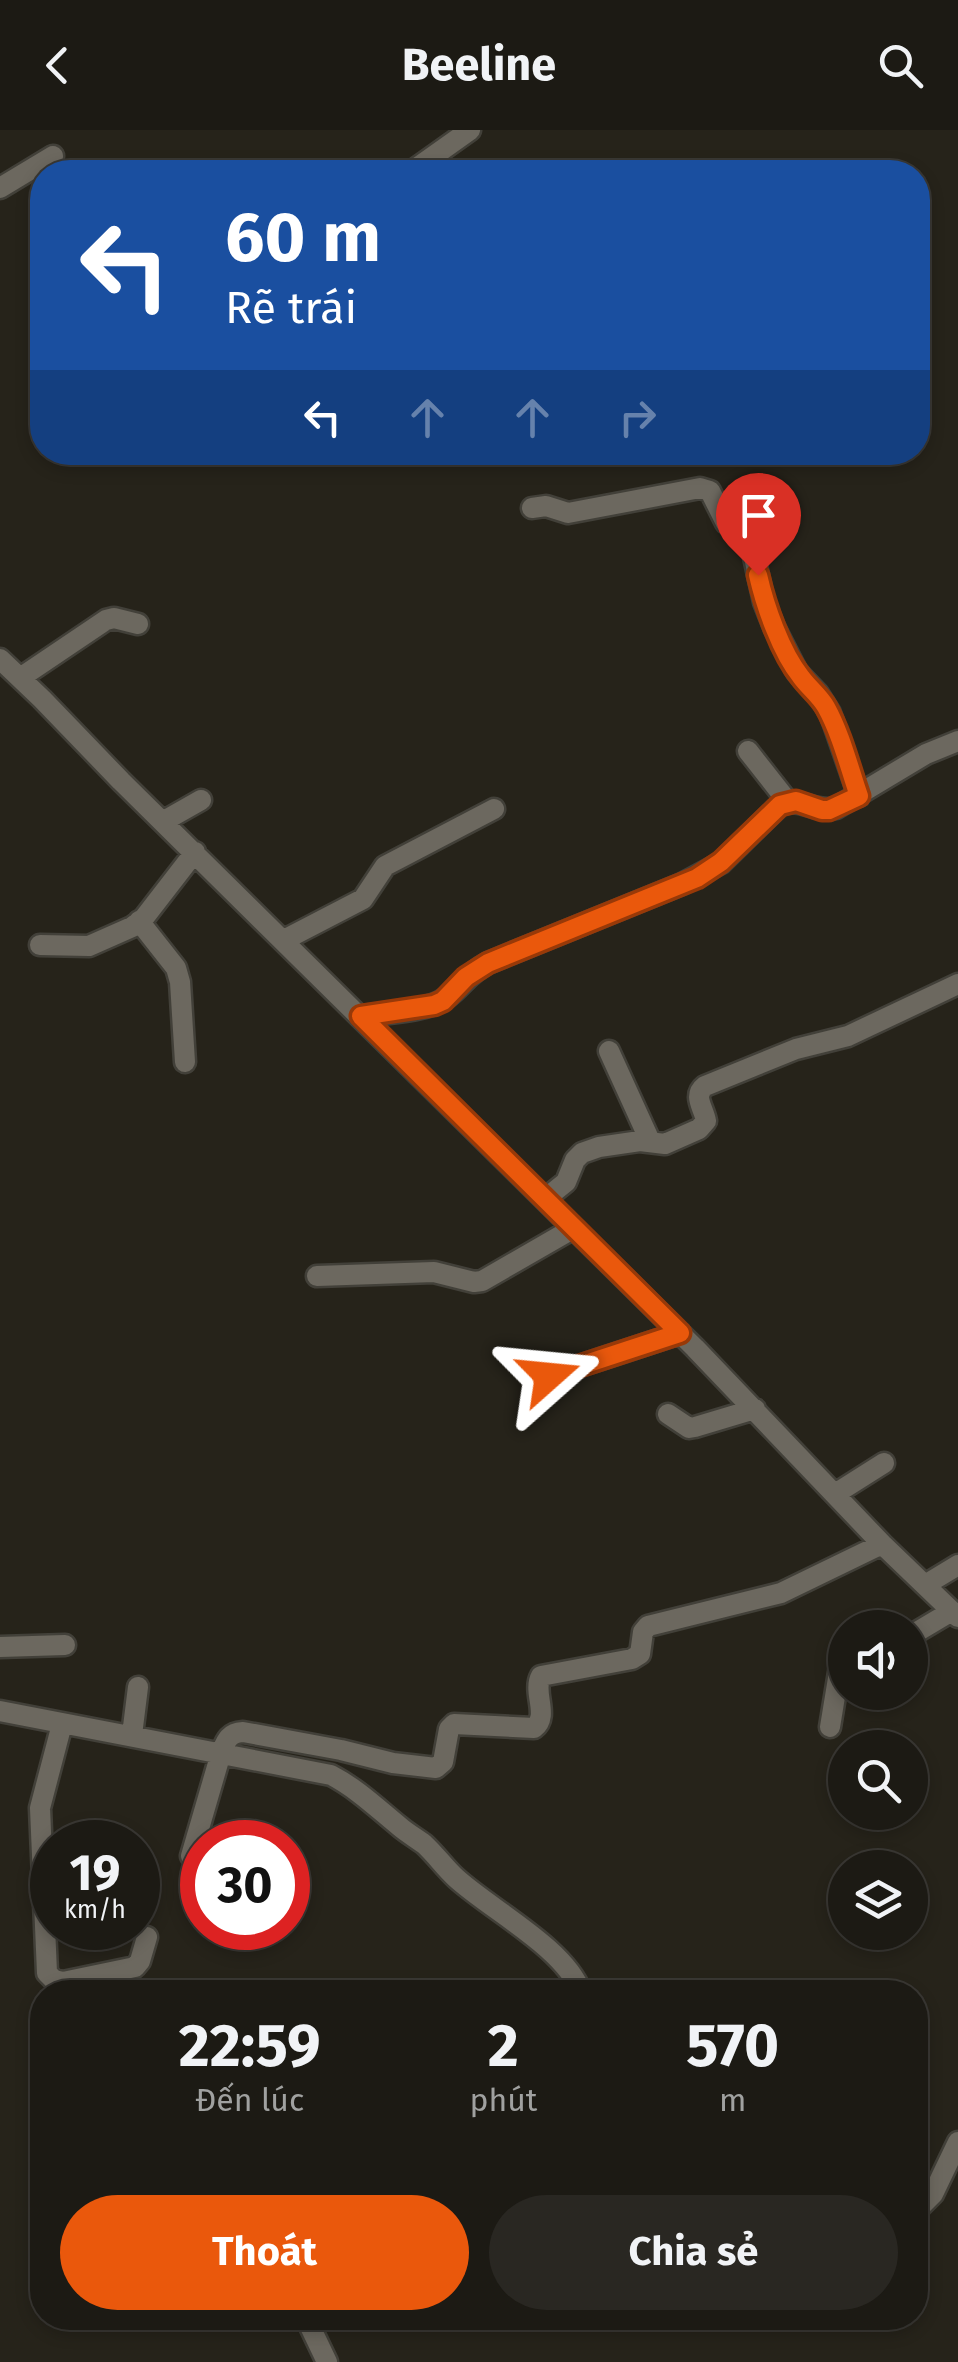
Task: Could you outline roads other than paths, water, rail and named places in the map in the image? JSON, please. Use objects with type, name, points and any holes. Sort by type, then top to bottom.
[{"type":"street","points":[[428,160],[470,130]]},
{"type":"street","points":[[46,160],[53,156]]},
{"type":"street","points":[[0,188],[30,170]]},
{"type":"street","points":[[532,508],[552,506],[568,513],[700,488],[710,491],[726,523],[744,532],[750,540],[774,627],[797,672],[830,714],[859,796]]},
{"type":"street","points":[[20,678],[106,620],[138,624]]},
{"type":"street","points":[[0,659],[680,1333],[882,1544],[955,1614],[928,1627]]},
{"type":"street","points":[[361,1016],[443,1001],[466,977],[488,963],[697,878],[721,862],[771,812],[788,802],[829,810],[926,754],[958,741]]},
{"type":"street","points":[[748,751],[788,802]]},
{"type":"street","points":[[164,821],[201,800]]},
{"type":"street","points":[[284,940],[363,899],[384,866],[494,809]]},
{"type":"street","points":[[40,945],[89,946],[140,922],[195,852]]},
{"type":"street","points":[[140,922],[176,968],[185,1062]]},
{"type":"street","points":[[545,1199],[566,1182],[582,1153],[650,1141],[665,1144],[703,1126],[706,1118],[698,1096],[704,1086],[796,1049],[848,1036],[958,984]]},
{"type":"street","points":[[609,1051],[650,1141]]},
{"type":"street","points":[[316,1276],[434,1272],[474,1282],[574,1228]]},
{"type":"street","points":[[549,1376],[680,1333]]},
{"type":"street","points":[[668,1414],[695,1428],[755,1410]]},
{"type":"street","points":[[835,1494],[884,1463]]},
{"type":"street","points":[[202,1820],[224,1746],[235,1733],[436,1768],[443,1762],[449,1729],[454,1724],[538,1726],[542,1719],[537,1683],[541,1676],[632,1659],[640,1654],[643,1632],[648,1626],[781,1593],[882,1544]]},
{"type":"street","points":[[925,1585],[958,1565]]},
{"type":"street","points":[[0,1646],[65,1646]]},
{"type":"street","points":[[133,1729],[138,1687]]},
{"type":"street","points":[[830,1727],[833,1710]]},
{"type":"street","points":[[0,1711],[62,1724],[133,1729],[224,1746],[346,1782],[423,1843],[455,1878],[513,1920],[575,1980]]},
{"type":"street","points":[[41,1820],[40,1808],[62,1724]]},
{"type":"street","points":[[46,1950],[47,1973],[54,1980]]},
{"type":"street","points":[[73,1980],[135,1967],[144,1950]]},
{"type":"street","points":[[928,2199],[958,2142]]},
{"type":"street","points":[[311,2330],[326,2362]]}]
